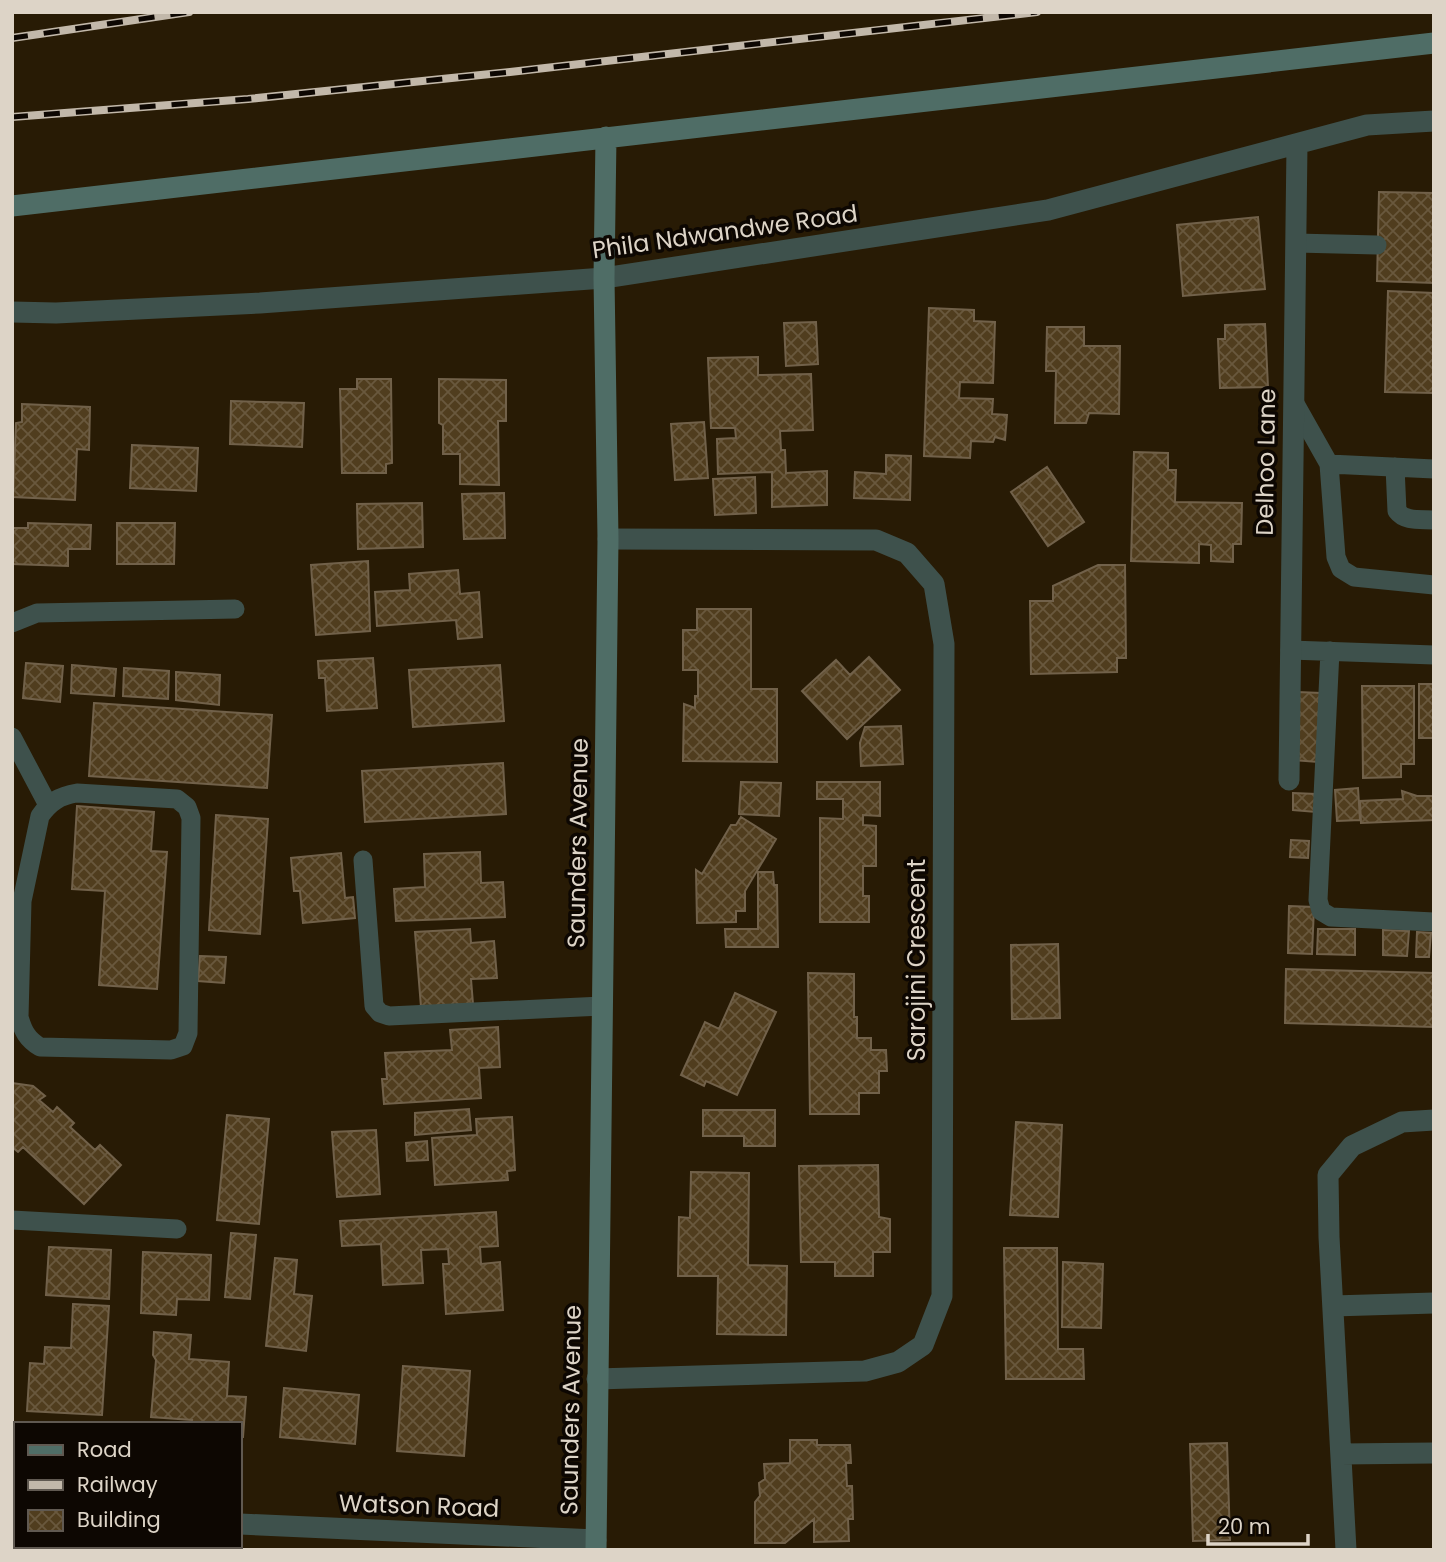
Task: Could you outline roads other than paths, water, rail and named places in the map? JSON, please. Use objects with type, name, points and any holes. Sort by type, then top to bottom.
[{"type":"street","points":[[12,206],[1434,43]]},
{"type":"street","name":"Phila Ndwandwe Road","points":[[12,312],[56,313],[260,303],[604,278],[1048,210],[1367,125],[1434,121]]},
{"type":"street","name":"Saunders Avenue","points":[[596,1545],[608,539],[604,278],[606,137]]},
{"type":"street","name":"Delhoo Lane","points":[[1289,780],[1297,145]]},
{"type":"street","name":"Sarojini Crescent","points":[[597,1379],[864,1371],[898,1362],[923,1345],[942,1296],[944,644],[934,584],[907,553],[876,540],[608,539]]},
{"type":"street","points":[[1346,1550],[1328,1175],[1352,1146],[1402,1122],[1434,1120]]},
{"type":"street","points":[[1333,1306],[1434,1303]]},
{"type":"street","points":[[1341,1454],[1434,1453]]},
{"type":"street","name":"Watson Road","points":[[242,1524],[596,1545]]},
{"type":"lane","points":[[1296,243],[1377,244]]},
{"type":"lane","points":[[1294,402],[1329,464],[1336,557],[1342,569],[1354,577],[1434,585]]},
{"type":"lane","points":[[1329,464],[1434,469]]},
{"type":"lane","points":[[1395,467],[1397,511],[1400,516],[1405,519],[1434,520]]},
{"type":"lane","points":[[12,623],[37,613],[235,609]]},
{"type":"lane","points":[[1290,650],[1434,655]]},
{"type":"lane","points":[[1330,651],[1318,901],[1321,911],[1331,917],[1434,922]]},
{"type":"lane","points":[[12,737],[48,805]]},
{"type":"lane","points":[[77,793],[177,799],[187,807],[191,818],[188,1033],[183,1046],[171,1050],[40,1046],[30,1041],[19,1017],[17,901],[40,816],[48,805],[61,795],[77,793]]},
{"type":"lane","points":[[363,860],[374,1006],[380,1013],[389,1016],[602,1006]]},
{"type":"lane","points":[[12,1220],[177,1229]]},
{"type":"railway","points":[[12,38],[189,12]]},
{"type":"railway","points":[[12,117],[248,99],[1037,12]]}]
